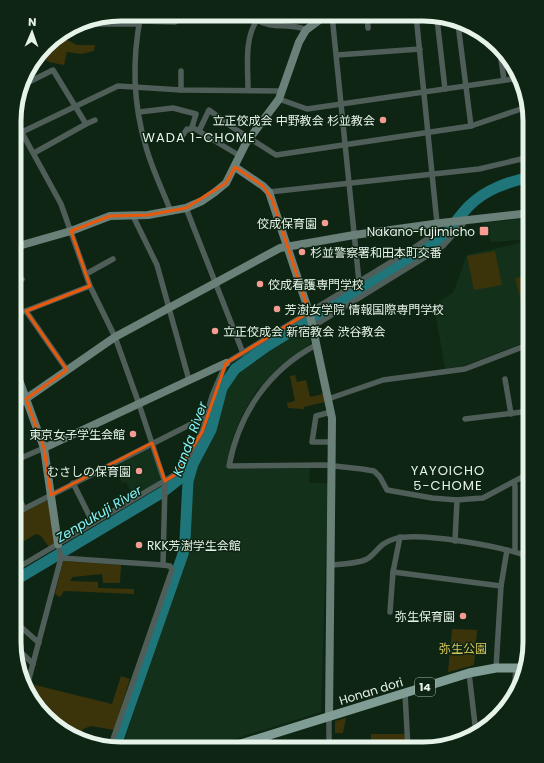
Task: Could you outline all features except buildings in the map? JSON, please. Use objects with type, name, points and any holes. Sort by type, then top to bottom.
[{"type":"main road","name":"Honan dori","points":[[248,742],[469,673],[496,668],[519,668]]},
{"type":"street","points":[[108,22],[176,21]]},
{"type":"street","points":[[248,89],[247,54],[254,21]]},
{"type":"street","points":[[263,21],[270,25],[300,27],[306,30]]},
{"type":"street","points":[[21,245],[71,231],[100,218],[171,212],[186,208],[202,201],[226,183],[250,138],[279,99],[299,42],[306,30],[318,21]]},
{"type":"street","points":[[333,21],[359,282]]},
{"type":"street","points":[[367,21],[368,28]]},
{"type":"street","points":[[21,458],[92,430],[139,404],[226,363],[436,233],[437,223],[417,21]]},
{"type":"street","points":[[139,22],[136,43],[135,86],[139,112],[146,147],[171,212]]},
{"type":"street","points":[[437,22],[445,89]]},
{"type":"street","points":[[458,27],[471,126]]},
{"type":"street","points":[[337,56],[420,49]]},
{"type":"street","points":[[501,59],[504,80]]},
{"type":"street","points":[[30,81],[53,70],[86,124]]},
{"type":"street","points":[[181,71],[181,90]]},
{"type":"street","points":[[279,99],[306,109],[342,105],[514,79]]},
{"type":"street","points":[[163,564],[166,493],[165,482],[115,337],[90,286],[71,231],[54,190],[22,132],[118,86],[181,90],[248,89],[281,91]]},
{"type":"street","points":[[139,112],[172,108],[196,114],[192,127],[183,135]]},
{"type":"street","points":[[199,131],[209,110],[276,155],[346,143],[471,126],[522,109]]},
{"type":"street","points":[[34,153],[95,120]]},
{"type":"street","points":[[192,127],[240,156]]},
{"type":"street","points":[[269,192],[349,182],[479,169],[523,159]]},
{"type":"street","points":[[235,167],[263,186],[269,192],[309,313],[331,412],[332,466],[329,742]]},
{"type":"street","points":[[186,208],[243,353]]},
{"type":"street","points":[[21,402],[115,337],[287,245],[437,223],[523,214]]},
{"type":"street","points":[[133,216],[156,265],[189,380]]},
{"type":"street","points":[[312,326],[443,246],[463,224],[464,220]]},
{"type":"street","points":[[86,274],[113,259]]},
{"type":"street","points":[[21,313],[90,286]]},
{"type":"street","points":[[26,311],[67,370]]},
{"type":"street","points":[[316,345],[293,358],[258,394],[243,419],[229,466],[332,466],[374,471],[380,477],[387,490],[432,498],[458,500],[483,498],[523,477]]},
{"type":"street","points":[[328,399],[383,380],[465,368],[523,347]]},
{"type":"street","points":[[21,566],[59,545],[176,474],[183,466],[202,432],[212,396],[226,363]]},
{"type":"street","points":[[505,379],[511,414]]},
{"type":"street","points":[[21,386],[44,448],[61,557],[29,680]]},
{"type":"street","points":[[331,412],[316,416],[312,442],[332,442]]},
{"type":"street","points":[[465,419],[523,412]]},
{"type":"street","points":[[21,510],[207,416]]},
{"type":"street","points":[[514,482],[516,526],[514,551]]},
{"type":"street","points":[[73,483],[93,523]]},
{"type":"street","points":[[455,540],[458,500]]},
{"type":"street","points":[[21,502],[24,509]]},
{"type":"street","points":[[331,565],[367,559],[379,546],[400,537],[455,540],[514,551],[523,554]]},
{"type":"street","points":[[390,612],[393,572],[400,537]]},
{"type":"street","points":[[496,668],[501,586],[507,550]]},
{"type":"street","points":[[61,557],[163,564],[170,566],[172,570],[112,741]]},
{"type":"street","points":[[393,572],[501,586]]},
{"type":"street","points":[[21,627],[39,643]]},
{"type":"street","points":[[22,653],[33,664]]},
{"type":"street","points":[[469,673],[475,727]]},
{"type":"street","points":[[404,693],[408,742]]},
{"type":"street","points":[[268,736],[269,742]]},
{"type":"highlighted area","points":[[235,167],[263,186],[272,199],[309,312],[226,363],[202,432],[176,474],[165,481],[152,443],[51,495],[44,448],[26,399],[67,370],[26,311],[90,286],[71,231],[110,216],[148,215],[186,208],[226,183]]},
{"type":"shaded area","points":[[523,219],[523,242],[520,240],[491,242],[483,223]]},
{"type":"shaded area","points":[[520,243],[523,245],[523,343],[465,365],[445,369],[434,305],[453,293],[467,255]]},
{"type":"shaded area","points":[[306,326],[311,343],[280,366],[256,391],[241,417],[232,440],[227,469],[310,468],[309,483],[328,483],[321,712],[225,742],[124,742],[187,550],[192,483],[199,461],[210,440],[229,383],[238,370],[252,359]]},
{"type":"shaded area","name":"むさしの保育園","points":[[148,448],[151,449],[160,477],[159,482],[133,496],[126,482],[122,483],[120,479],[124,476],[117,465]]},
{"type":"green space","points":[[65,39],[77,45],[95,45],[94,51],[81,54],[67,52],[64,65],[49,62],[44,58],[49,52],[52,52],[52,49],[55,46]]},
{"type":"green space","points":[[495,251],[502,285],[474,290],[467,256]]},
{"type":"green space","points":[[523,276],[523,309],[515,278]]},
{"type":"green space","points":[[295,375],[297,382],[306,380],[310,397],[323,394],[325,402],[304,407],[304,409],[288,408],[287,403],[295,401],[290,376]]},
{"type":"green space","points":[[48,500],[55,542],[49,547],[41,536],[36,534],[21,543],[21,514]]},
{"type":"green space","points":[[63,561],[121,565],[120,583],[103,583],[102,574],[73,577],[70,581],[98,582],[98,588],[134,589],[134,594],[64,591],[60,597],[55,594]]},
{"type":"green space","name":"弥生公園","points":[[452,629],[477,630],[474,665],[448,672]]},
{"type":"green space","points":[[121,676],[130,679],[114,730],[91,726],[83,729],[81,733],[71,729],[50,713],[31,685],[31,684],[112,704]]},
{"type":"green space","points":[[346,718],[343,733],[335,733],[335,721]]},
{"type":"green space","points":[[371,734],[406,734],[406,742],[371,742]]},
{"type":"waterway","name":"Kanda River","points":[[117,742],[183,554],[188,481],[193,464],[211,430],[222,388],[235,369],[267,346],[442,239],[465,210],[483,195],[498,187],[523,179]]},
{"type":"waterway","name":"Zenpukuji River","points":[[21,577],[163,492],[182,477],[190,468]]},
{"type":"place","name":"立正佼成会 中野教会 杉並教会","points":[[383,120]]},
{"type":"place","name":"佼成保育園","points":[[325,223]]},
{"type":"place","name":"Nakano-fujimicho","points":[[484,231]]},
{"type":"place","name":"杉並警察署和田本町交番","points":[[302,252]]},
{"type":"place","name":"佼成看護専門学校","points":[[260,284]]},
{"type":"place","name":"芳澍女学院 情報国際専門学校","points":[[277,309]]},
{"type":"place","name":"立正佼成会 新宿教会 渋谷教会","points":[[215,331]]},
{"type":"place","name":"東京女子学生会館","points":[[133,434]]},
{"type":"place","name":"むさしの保育園","points":[[139,471]]},
{"type":"place","name":"RKK芳澍学生会館","points":[[139,545]]},
{"type":"place","name":"弥生保育園","points":[[463,616]]},
{"type":"district","name":"WADA 1-CHOME","points":[[199,137]]},
{"type":"district","name":"YAYOICHO 5-CHOME","points":[[448,478]]}]
